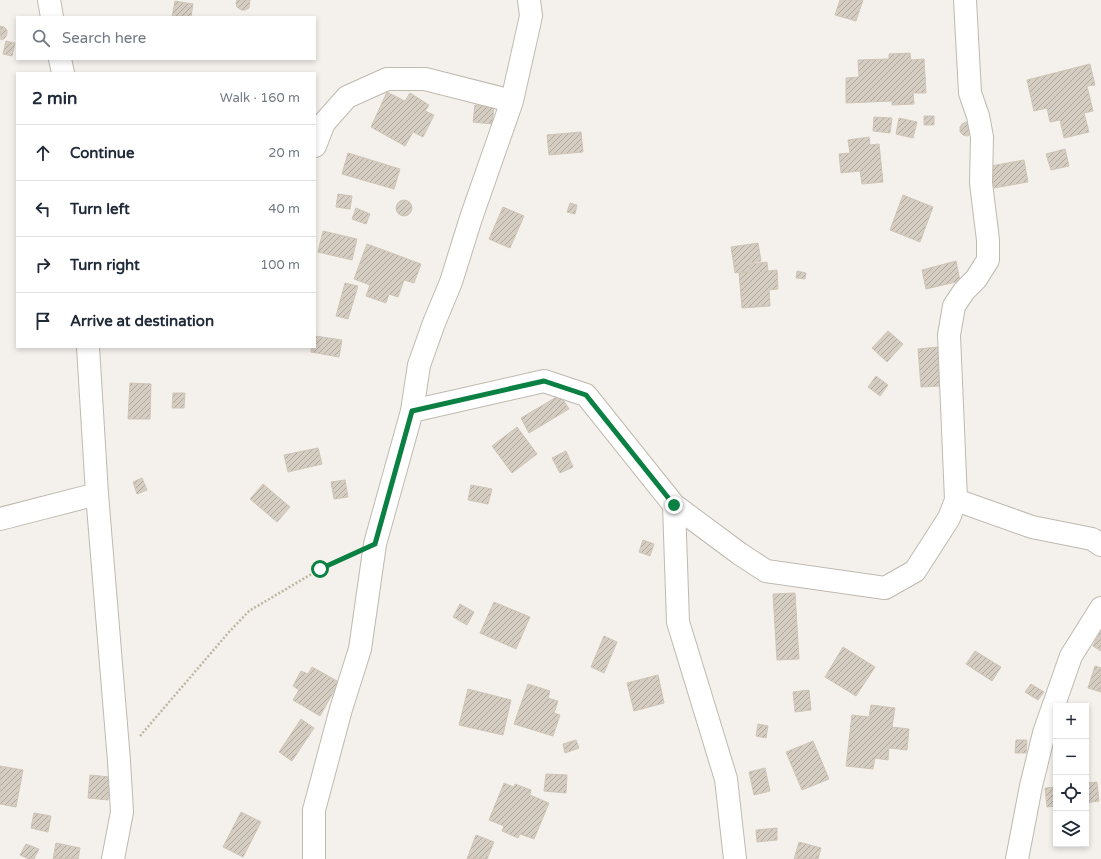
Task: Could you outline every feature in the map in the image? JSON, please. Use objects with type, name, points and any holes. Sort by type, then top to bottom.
[{"type":"street","points":[[49,0],[52,16]]},
{"type":"street","points":[[314,859],[314,810],[341,709],[360,648],[375,544],[412,411],[419,365],[451,282],[471,218],[512,101],[531,16],[529,0]]},
{"type":"street","points":[[412,411],[544,381],[586,395],[674,505],[740,554],[766,571],[885,588],[915,571],[949,518],[956,500],[949,335],[954,306],[964,291],[976,279],[988,260],[981,183],[982,137],[978,116],[970,93],[965,0]]},
{"type":"street","points":[[60,60],[63,72]]},
{"type":"street","points":[[316,143],[324,123],[347,97],[387,79],[425,79],[512,101]]},
{"type":"street","points":[[88,348],[97,494],[122,812],[113,859]]},
{"type":"street","points":[[0,519],[97,494]]},
{"type":"street","points":[[956,500],[1032,527],[1092,539],[1101,545]]},
{"type":"street","points":[[674,505],[678,622],[726,779],[735,859]]},
{"type":"street","points":[[1017,859],[1030,786],[1044,733],[1071,656],[1101,608]]},
{"type":"path","points":[[119,761],[224,637],[249,611],[320,569],[375,544]]},
{"type":"building","points":[[237,0],[250,0],[249,8],[241,10],[237,7]]},
{"type":"building","points":[[840,0],[863,0],[856,21],[835,15]]},
{"type":"building","points":[[175,1],[193,4],[191,16],[172,16]]},
{"type":"building","points":[[0,26],[7,30],[5,38],[1,40]]},
{"type":"building","points":[[6,41],[15,43],[12,56],[3,54]]},
{"type":"building","points":[[910,53],[911,60],[924,59],[926,93],[913,93],[914,104],[892,105],[892,101],[846,103],[846,78],[859,77],[858,60],[889,59],[889,54]]},
{"type":"building","points":[[1090,64],[1095,85],[1087,86],[1093,111],[1084,113],[1089,132],[1064,138],[1060,120],[1050,122],[1047,108],[1034,111],[1027,80]]},
{"type":"building","points":[[387,92],[405,101],[410,93],[429,105],[425,111],[434,115],[423,137],[413,132],[405,146],[371,127]]},
{"type":"building","points":[[475,105],[494,108],[492,124],[473,122]]},
{"type":"building","points":[[924,116],[934,116],[934,125],[924,125]]},
{"type":"building","points":[[874,117],[892,118],[890,133],[873,131]]},
{"type":"building","points":[[899,118],[917,122],[913,138],[896,134]]},
{"type":"building","points":[[966,122],[970,123],[971,134],[967,136],[960,132],[960,127]]},
{"type":"building","points":[[581,132],[583,152],[549,155],[547,135]]},
{"type":"building","points":[[869,137],[870,145],[879,144],[883,182],[862,184],[860,171],[841,173],[839,154],[850,153],[848,140]]},
{"type":"building","points":[[1065,149],[1069,166],[1051,170],[1046,154]]},
{"type":"building","points":[[348,153],[400,169],[394,189],[342,174]]},
{"type":"building","points":[[1024,160],[1028,182],[994,188],[991,166]]},
{"type":"building","points":[[338,194],[352,196],[350,209],[336,207]]},
{"type":"building","points":[[903,195],[933,207],[920,242],[890,230]]},
{"type":"building","points":[[404,200],[410,202],[412,208],[410,214],[404,216],[398,214],[396,208],[398,202]]},
{"type":"building","points":[[570,203],[577,205],[575,214],[567,212]]},
{"type":"building","points":[[503,207],[524,216],[510,248],[489,239]]},
{"type":"building","points":[[356,208],[370,214],[366,224],[352,219]]},
{"type":"building","points":[[323,231],[357,239],[352,260],[318,252]]},
{"type":"building","points":[[758,243],[761,261],[749,263],[750,271],[735,273],[731,247]]},
{"type":"building","points":[[367,244],[421,264],[414,283],[404,280],[398,297],[389,294],[386,303],[366,296],[370,285],[354,279]]},
{"type":"building","points":[[956,261],[960,281],[926,289],[922,270]]},
{"type":"building","points":[[767,262],[768,271],[777,270],[778,289],[769,290],[770,306],[742,308],[739,273],[751,272],[750,264]]},
{"type":"building","points":[[797,271],[806,273],[805,279],[796,278]]},
{"type":"building","points":[[345,283],[358,286],[348,319],[336,316]]},
{"type":"building","points":[[888,331],[903,344],[887,362],[872,348]]},
{"type":"building","points":[[316,336],[342,340],[339,357],[311,352],[312,348],[316,348]]},
{"type":"building","points":[[938,347],[941,386],[921,387],[918,349]]},
{"type":"building","points":[[876,376],[888,385],[880,396],[868,387]]},
{"type":"building","points":[[130,383],[151,384],[150,419],[128,419]]},
{"type":"building","points":[[173,393],[185,393],[184,408],[172,408]]},
{"type":"building","points":[[560,395],[569,409],[529,433],[521,418]]},
{"type":"building","points":[[517,427],[537,454],[512,473],[492,446]]},
{"type":"building","points":[[318,448],[322,464],[288,472],[284,455]]},
{"type":"building","points":[[566,451],[573,467],[560,473],[552,458]]},
{"type":"building","points":[[142,478],[147,490],[137,494],[133,482]]},
{"type":"building","points":[[345,480],[348,497],[334,499],[331,482]]},
{"type":"building","points":[[263,484],[290,507],[277,522],[250,499]]},
{"type":"building","points":[[471,485],[492,489],[488,504],[468,500]]},
{"type":"building","points":[[643,540],[654,544],[650,556],[639,552]]},
{"type":"building","points":[[795,593],[799,659],[777,660],[773,594]]},
{"type":"building","points":[[494,602],[530,617],[516,649],[480,633]]},
{"type":"building","points":[[460,604],[474,612],[467,625],[453,617]]},
{"type":"building","points":[[1101,630],[1101,651],[1093,646]]},
{"type":"building","points":[[604,636],[617,642],[604,673],[591,667]]},
{"type":"building","points":[[843,647],[875,667],[856,696],[825,677]]},
{"type":"building","points":[[975,651],[1001,667],[992,681],[966,664]]},
{"type":"building","points":[[1095,666],[1101,668],[1101,692],[1088,688]]},
{"type":"building","points":[[312,667],[339,682],[320,716],[293,700],[299,690],[293,686],[301,671],[308,674]]},
{"type":"building","points":[[658,675],[664,703],[634,711],[627,683]]},
{"type":"building","points":[[528,684],[550,691],[548,698],[558,701],[554,713],[560,715],[553,736],[514,724]]},
{"type":"building","points":[[1031,684],[1044,692],[1038,700],[1025,692]]},
{"type":"building","points":[[468,689],[511,700],[503,735],[459,725]]},
{"type":"building","points":[[809,690],[811,710],[795,712],[793,692]]},
{"type":"building","points":[[871,705],[895,708],[892,727],[909,729],[907,750],[889,748],[888,760],[875,758],[873,769],[846,766],[852,715],[869,717]]},
{"type":"building","points":[[301,719],[314,728],[292,761],[279,752]]},
{"type":"building","points":[[758,724],[768,726],[766,738],[756,736]]},
{"type":"building","points":[[576,740],[579,748],[565,753],[563,744]]},
{"type":"building","points":[[1016,740],[1027,740],[1026,753],[1015,753]]},
{"type":"building","points":[[813,741],[829,779],[802,790],[786,752]]},
{"type":"building","points":[[0,766],[23,770],[16,807],[0,804]]},
{"type":"building","points":[[765,768],[770,791],[754,795],[749,772]]},
{"type":"building","points":[[546,774],[567,775],[566,793],[544,791]]},
{"type":"building","points":[[90,775],[110,777],[108,800],[88,798]]},
{"type":"building","points":[[1097,782],[1099,801],[1089,803],[1089,783]]},
{"type":"building","points":[[504,783],[514,787],[515,784],[531,790],[530,795],[549,803],[534,839],[520,834],[518,838],[502,831],[504,826],[489,820]]},
{"type":"building","points":[[1053,787],[1053,806],[1047,807],[1045,788]]},
{"type":"building","points":[[241,812],[261,822],[243,857],[223,847]]},
{"type":"building","points":[[34,813],[51,816],[48,832],[31,828]]},
{"type":"building","points":[[777,828],[777,840],[757,842],[756,830]]},
{"type":"building","points":[[476,835],[494,842],[487,859],[467,859]]},
{"type":"building","points":[[799,842],[821,848],[818,859],[794,859]]},
{"type":"building","points":[[56,843],[80,848],[78,859],[53,859]]},
{"type":"building","points":[[26,844],[39,849],[34,859],[29,859],[20,855]]},
{"type":"route","points":[[320,569],[375,544],[412,411],[544,381],[586,395],[674,505]]}]
